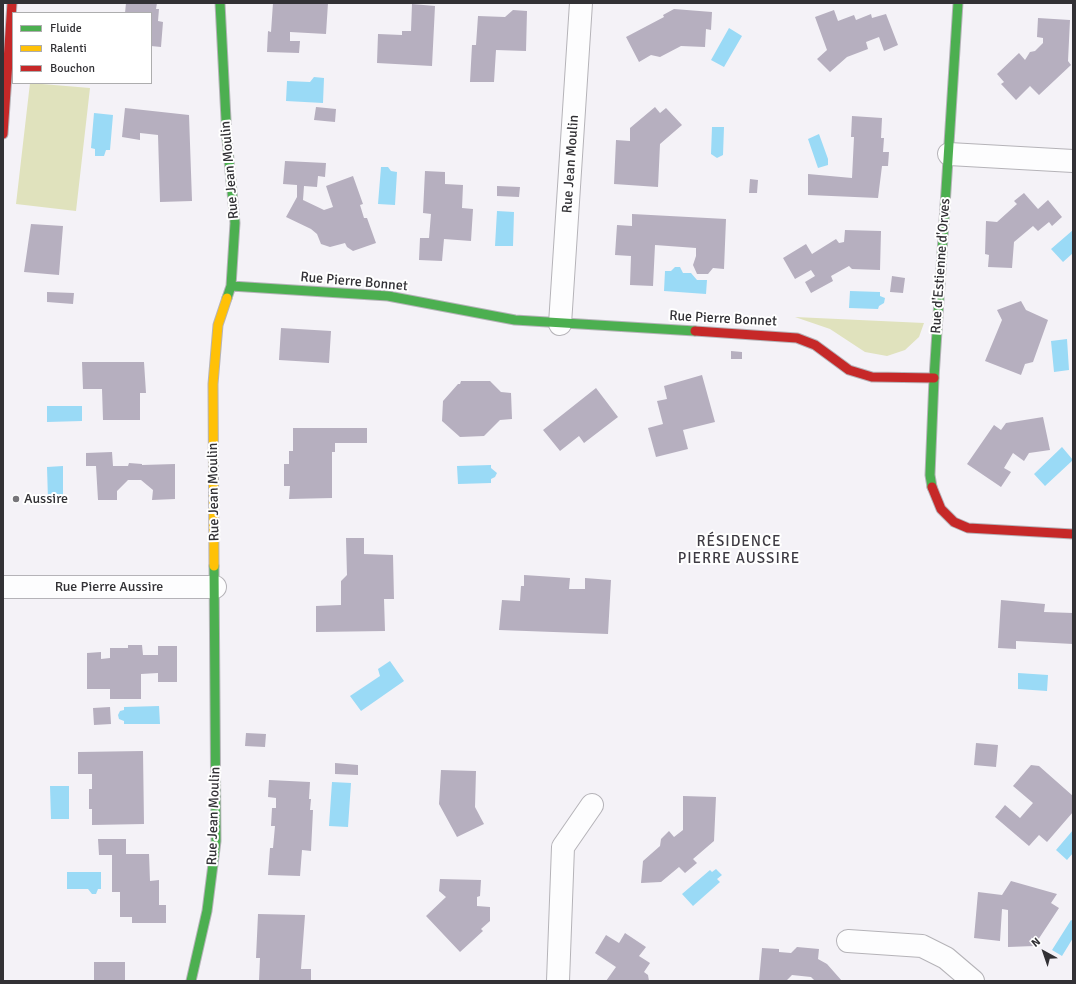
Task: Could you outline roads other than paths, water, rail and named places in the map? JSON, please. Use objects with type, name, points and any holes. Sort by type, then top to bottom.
[{"type":"street","points":[[3,134],[12,3]]},
{"type":"street","name":"Rue Jean Moulin","points":[[191,981],[207,911],[216,841],[213,384],[218,325],[231,286],[235,223],[227,139],[220,3]]},
{"type":"street","name":"Rue Jean Moulin","points":[[560,324],[580,3]]},
{"type":"street","name":"Rue d'Estienne d'Orves","points":[[934,378],[958,3]]},
{"type":"street","points":[[949,154],[1073,161]]},
{"type":"street","name":"Rue Pierre Bonnet","points":[[231,286],[388,296],[515,320],[796,338],[815,345],[850,370],[872,377],[934,378]]},
{"type":"street","points":[[934,378],[930,475],[934,494],[941,509],[954,522],[968,528],[1073,534]]},
{"type":"street","name":"Rue Pierre Aussire","points":[[3,587],[215,587]]},
{"type":"street","points":[[558,981],[562,847],[592,805]]},
{"type":"street","points":[[848,941],[922,946],[946,958],[973,981]]},
{"type":"water","points":[[729,28],[742,36],[724,67],[711,60]]},
{"type":"water","points":[[314,77],[324,78],[323,103],[286,101],[287,81],[310,82]]},
{"type":"water","points":[[94,113],[113,115],[110,150],[106,150],[104,156],[95,156],[95,149],[91,148]]},
{"type":"water","points":[[712,127],[724,127],[723,155],[717,158],[711,154]]},
{"type":"water","points":[[819,134],[828,159],[828,165],[818,168],[808,139]]},
{"type":"water","points":[[381,167],[388,167],[391,171],[397,172],[395,205],[378,204]]},
{"type":"water","points":[[497,211],[514,212],[513,246],[495,246]]},
{"type":"water","points":[[1073,230],[1073,253],[1063,262],[1051,249]]},
{"type":"water","points":[[675,267],[680,267],[683,273],[691,273],[697,280],[707,280],[706,294],[664,291],[665,271],[671,271]]},
{"type":"water","points":[[850,291],[880,292],[880,296],[885,298],[884,303],[879,306],[878,309],[849,308]]},
{"type":"water","points":[[1067,339],[1069,370],[1054,372],[1051,341]]},
{"type":"water","points":[[47,406],[82,406],[82,421],[47,422]]},
{"type":"water","points":[[1062,447],[1073,460],[1045,486],[1034,474]]},
{"type":"water","points":[[491,465],[491,468],[497,473],[495,477],[491,479],[491,483],[458,484],[457,466]]},
{"type":"water","points":[[63,466],[63,499],[48,500],[47,467]]},
{"type":"water","points":[[390,661],[404,681],[361,711],[350,696],[380,676],[378,669]]},
{"type":"water","points":[[1018,673],[1048,675],[1047,691],[1018,689]]},
{"type":"water","points":[[159,706],[160,724],[124,724],[124,721],[119,719],[118,715],[120,711],[124,710],[124,707]]},
{"type":"water","points":[[332,782],[351,783],[348,827],[329,826]]},
{"type":"water","points":[[50,786],[69,786],[69,819],[51,819]]},
{"type":"water","points":[[1073,830],[1073,853],[1067,860],[1056,850]]},
{"type":"water","points":[[716,869],[722,875],[717,879],[720,882],[693,906],[682,894],[710,870],[712,872]]},
{"type":"water","points":[[67,872],[101,872],[101,889],[98,889],[96,894],[92,894],[88,889],[67,889]]},
{"type":"water","points":[[1071,920],[1073,921],[1073,938],[1062,956],[1052,950]]},
{"type":"place","name":"Aussire","points":[[16,499]]},
{"type":"district","name":"RÉSIDENCE PIERRE AUSSIRE","points":[[739,550]]}]
